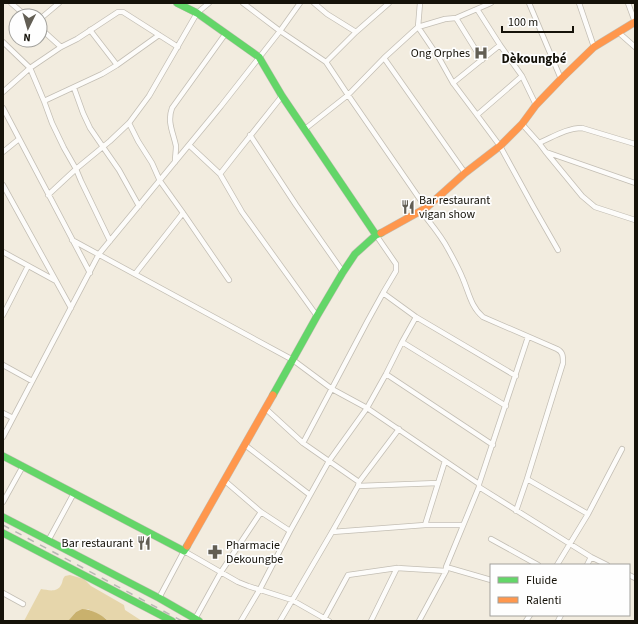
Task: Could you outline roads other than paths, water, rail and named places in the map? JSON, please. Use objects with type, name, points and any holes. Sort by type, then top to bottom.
[{"type":"street","points":[[48,12],[59,3]]},
{"type":"street","points":[[178,3],[197,13],[259,57],[282,96],[396,264],[396,271],[303,443]]},
{"type":"street","points":[[48,194],[129,123],[149,96],[197,13],[208,3]]},
{"type":"street","points":[[243,3],[280,31],[326,62],[408,181],[423,209],[448,248],[463,278],[472,304],[477,312],[483,317],[560,351],[563,354],[563,363],[516,510]]},
{"type":"street","points":[[3,437],[99,254],[189,145],[280,31],[300,3]]},
{"type":"street","points":[[314,3],[327,14],[356,32]]},
{"type":"street","points":[[326,62],[356,32],[389,3]]},
{"type":"street","points":[[420,3],[418,27],[439,58],[453,83],[500,146],[558,250]]},
{"type":"street","points":[[305,129],[348,95],[384,58],[418,27],[445,19],[456,18],[491,3]]},
{"type":"street","points":[[529,3],[561,80]]},
{"type":"street","points":[[579,3],[594,47]]},
{"type":"street","points":[[159,598],[317,316],[355,254],[376,235],[423,209],[465,173],[500,146],[522,124],[536,105],[594,47],[635,22],[628,3]]},
{"type":"street","points":[[477,8],[500,45],[522,76],[536,105]]},
{"type":"street","points":[[3,92],[30,68],[118,12],[123,12],[178,47]]},
{"type":"street","points":[[456,18],[482,60]]},
{"type":"street","points":[[90,30],[117,65]]},
{"type":"street","points":[[618,32],[635,47]]},
{"type":"street","points":[[175,162],[176,148],[170,122],[172,108],[226,33]]},
{"type":"street","points":[[48,35],[61,47]]},
{"type":"street","points":[[44,101],[102,74],[159,35]]},
{"type":"street","points":[[3,42],[30,68],[52,123],[76,169],[110,241]]},
{"type":"street","points":[[453,83],[500,45]]},
{"type":"street","points":[[384,58],[465,173]]},
{"type":"street","points":[[477,115],[522,76]]},
{"type":"street","points":[[74,88],[90,128],[119,170],[139,206]]},
{"type":"street","points":[[220,174],[282,96]]},
{"type":"street","points":[[3,108],[90,273]]},
{"type":"street","points":[[129,123],[152,163],[160,181],[229,280]]},
{"type":"street","points":[[522,124],[589,203],[595,208],[635,220]]},
{"type":"street","points":[[539,143],[575,128],[582,128],[635,144]]},
{"type":"street","points":[[250,135],[296,205],[343,272]]},
{"type":"street","points":[[3,152],[19,139]]},
{"type":"street","points":[[189,145],[220,174],[242,212],[317,316]]},
{"type":"street","points":[[545,151],[635,183]]},
{"type":"street","points":[[3,185],[71,308]]},
{"type":"street","points":[[135,274],[183,213]]},
{"type":"street","points":[[72,240],[293,360],[332,389],[399,429],[479,486],[570,544],[605,564]]},
{"type":"street","points":[[3,252],[56,281]]},
{"type":"street","points":[[3,315],[28,266]]},
{"type":"street","points":[[383,293],[416,316],[516,376]]},
{"type":"street","points":[[241,621],[260,589],[329,461],[366,408],[386,374],[416,316]]},
{"type":"street","points":[[420,621],[446,569],[479,486],[528,337]]},
{"type":"street","points":[[402,342],[506,406]]},
{"type":"street","points":[[3,365],[32,381]]},
{"type":"street","points":[[386,374],[493,445]]},
{"type":"street","points":[[266,409],[303,443],[359,484],[438,483]]},
{"type":"street","points":[[3,413],[13,418]]},
{"type":"street","points":[[280,621],[359,484],[399,429]]},
{"type":"street","points":[[245,445],[310,496]]},
{"type":"street","points":[[558,564],[588,514],[622,449]]},
{"type":"street","points":[[3,456],[184,551],[238,582],[292,600],[325,620],[348,574],[397,568],[446,569],[490,580]]},
{"type":"street","points":[[425,525],[445,461]]},
{"type":"street","points":[[3,502],[23,466]]},
{"type":"street","points":[[527,479],[588,514]]},
{"type":"street","points":[[225,481],[261,512],[290,531]]},
{"type":"street","points":[[48,541],[74,493]]},
{"type":"street","points":[[3,517],[159,598],[197,620],[222,572],[261,512]]},
{"type":"street","points":[[332,532],[425,525],[463,525]]},
{"type":"street","points":[[3,532],[172,621]]},
{"type":"street","points":[[490,539],[536,564]]},
{"type":"street","points":[[588,564],[591,557]]},
{"type":"street","points":[[371,621],[397,568]]},
{"type":"street","points":[[3,593],[23,604]]},
{"type":"railway","points":[[3,525],[182,621]]},
{"type":"place","name":"Ong Orphes","points":[[481,53]]},
{"type":"place","name":"Bar restaurant vigan show","points":[[408,207]]},
{"type":"place","name":"Bar restaurant","points":[[144,543]]},
{"type":"place","name":"Pharmacie Dekoungbe","points":[[215,552]]},
{"type":"district","name":"Dèkoungbé","points":[[534,59]]}]
